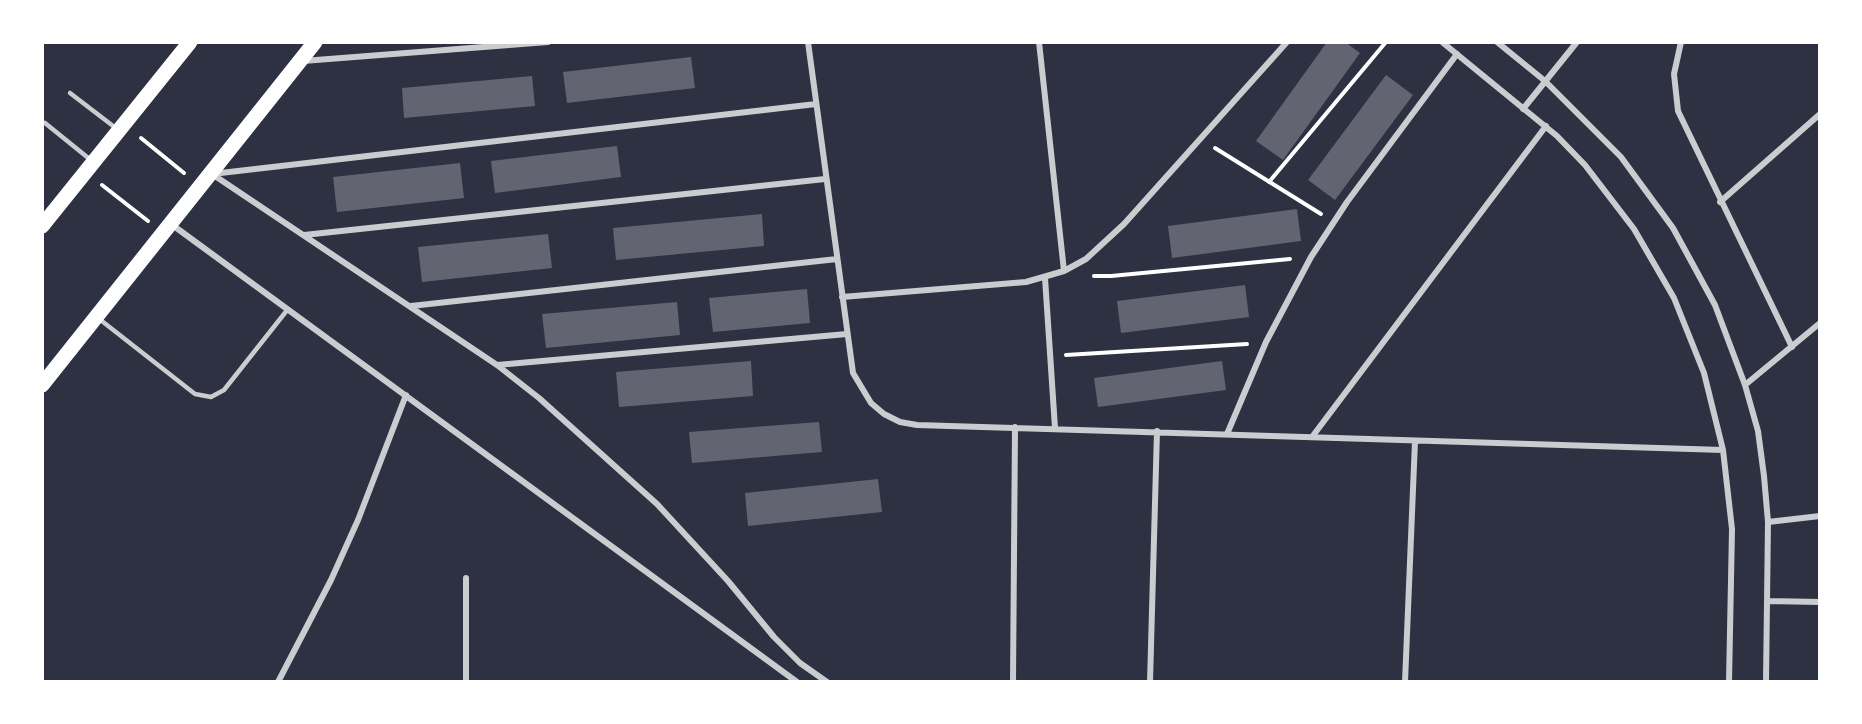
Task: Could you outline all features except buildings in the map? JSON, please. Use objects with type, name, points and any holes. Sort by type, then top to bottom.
[{"type":"main road","points":[[42,226],[190,42]]},
{"type":"main road","points":[[42,385],[315,42]]},
{"type":"street","points":[[300,61],[548,42]]},
{"type":"street","points":[[808,42],[853,373],[860,389],[884,414],[917,425],[1724,450]]},
{"type":"street","points":[[1039,42],[1064,271]]},
{"type":"street","points":[[842,297],[1026,282],[1064,271],[1086,259],[1107,243],[1287,42]]},
{"type":"street","points":[[1442,42],[1545,126],[1585,165],[1610,196],[1655,263],[1690,335],[1704,373],[1724,450],[1732,530],[1729,682]]},
{"type":"street","points":[[1497,42],[1545,81],[1591,124],[1621,157],[1673,228],[1715,305],[1745,385],[1758,432],[1768,522],[1766,682]]},
{"type":"street","points":[[1523,109],[1577,42]]},
{"type":"street","points":[[1681,42],[1674,74],[1678,111],[1792,347]]},
{"type":"street","points":[[1227,434],[1266,342],[1311,257],[1457,54]]},
{"type":"street","points":[[212,174],[816,104]]},
{"type":"street","points":[[1720,202],[1820,114]]},
{"type":"street","points":[[1312,437],[1545,126]]},
{"type":"street","points":[[212,174],[497,365],[580,432],[641,489],[704,555],[774,637],[801,663],[827,682]]},
{"type":"street","points":[[304,235],[825,179]]},
{"type":"street","points":[[166,228],[288,309],[797,682]]},
{"type":"street","points":[[411,306],[837,259]]},
{"type":"street","points":[[1045,278],[1055,428]]},
{"type":"street","points":[[1745,385],[1820,323]]},
{"type":"street","points":[[497,365],[848,334]]},
{"type":"street","points":[[278,682],[331,580],[358,520],[406,395]]},
{"type":"street","points":[[1013,682],[1014,427]]},
{"type":"street","points":[[1150,682],[1157,431]]},
{"type":"street","points":[[1406,682],[1415,441]]},
{"type":"street","points":[[1768,522],[1820,516]]},
{"type":"street","points":[[466,578],[466,682]]},
{"type":"street","points":[[1767,601],[1820,602]]},
{"type":"lane","points":[[70,93],[121,128]]},
{"type":"lane","points":[[45,123],[90,167]]},
{"type":"lane","points":[[96,317],[195,394],[211,397],[225,390],[288,309]]},
{"type":"path","points":[[1269,182],[1386,42]]},
{"type":"path","points":[[121,128],[201,186]]},
{"type":"path","points":[[1201,139],[1334,222]]},
{"type":"path","points":[[90,167],[166,228]]},
{"type":"path","points":[[1064,271],[1111,276],[1311,257]]},
{"type":"path","points":[[1051,356],[1266,342]]}]
